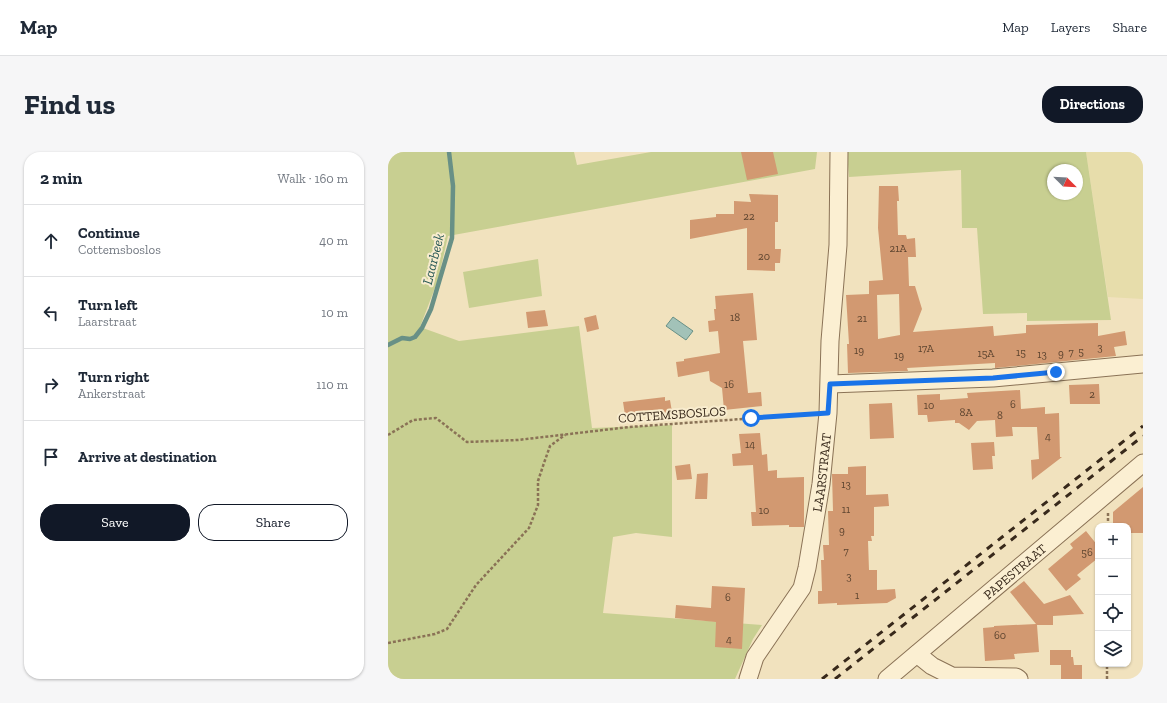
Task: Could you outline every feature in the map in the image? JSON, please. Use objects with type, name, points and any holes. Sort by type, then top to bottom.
[{"type":"street","name":"LAARSTRAAT","points":[[748,679],[755,657],[802,588],[807,568],[820,484],[828,413],[830,384],[830,340],[838,245],[839,152]]},
{"type":"street","points":[[830,384],[993,378],[1143,364]]},
{"type":"street","name":"PAPESTRAAT","points":[[887,679],[1143,463]]},
{"type":"street","points":[[917,654],[932,666],[952,676],[1016,677],[1020,679]]},
{"type":"path","name":"COTTEMSBOSLOS","points":[[388,435],[413,420],[436,418],[467,442],[518,440],[629,427],[828,413]]},
{"type":"path","points":[[388,643],[435,634],[447,630],[476,585],[529,528],[538,505],[538,481],[550,446],[566,434]]},
{"type":"path","points":[[1107,667],[1107,679]]},
{"type":"shaded area","points":[[1086,152],[1143,152],[1143,299],[1108,297]]},
{"type":"green space","points":[[388,152],[574,152],[577,165],[651,152],[817,152],[815,169],[448,236],[438,280],[420,327],[459,341],[579,326],[592,428],[672,425],[672,537],[636,533],[613,537],[603,613],[762,625],[753,639],[735,679],[388,679]]},
{"type":"green space","points":[[847,152],[1086,152],[1111,320],[1027,321],[1027,313],[983,314],[977,228],[962,228],[961,170],[849,177]]},
{"type":"green space","points":[[538,259],[542,296],[469,308],[463,272]]},
{"type":"water","points":[[673,317],[693,331],[686,340],[666,326]]},
{"type":"building","points":[[741,152],[773,152],[778,174],[747,180]]},
{"type":"building","points":[[879,186],[898,186],[898,235],[906,235],[907,239],[915,238],[916,257],[908,257],[909,286],[915,286],[922,309],[913,332],[993,326],[994,336],[1026,333],[1026,325],[1098,323],[1098,336],[1125,331],[1127,345],[1114,347],[1116,356],[995,368],[995,363],[907,368],[908,371],[848,373],[847,344],[849,344],[846,295],[869,294],[869,281],[883,280],[878,228]],"holes":[[[899,294],[900,335],[878,339],[877,295]]]},
{"type":"building","points":[[749,194],[778,195],[778,222],[775,222],[775,249],[781,249],[780,263],[775,263],[775,271],[747,270],[747,228],[690,239],[690,220],[716,217],[716,214],[734,214],[734,201],[751,202]]},
{"type":"building","points":[[753,293],[757,340],[743,341],[748,393],[761,392],[762,406],[724,410],[722,388],[710,381],[709,371],[678,377],[676,362],[684,361],[684,359],[720,353],[718,331],[709,332],[708,321],[715,320],[715,296]]},
{"type":"building","points":[[545,310],[548,326],[528,328],[526,312]]},
{"type":"building","points":[[596,315],[599,329],[587,332],[584,318]]},
{"type":"building","points":[[1099,384],[1100,404],[1070,404],[1069,385]]},
{"type":"building","points":[[1020,390],[1021,409],[1045,407],[1045,414],[1059,413],[1060,457],[1062,457],[1032,480],[1031,460],[1039,459],[1037,427],[1012,427],[1013,436],[996,437],[995,420],[977,421],[969,430],[959,423],[955,423],[955,420],[928,422],[927,415],[918,415],[917,395],[940,394],[940,400],[968,398],[967,393]]},
{"type":"building","points":[[665,397],[665,401],[670,400],[673,418],[658,421],[656,413],[625,415],[623,402]]},
{"type":"building","points":[[892,403],[894,438],[870,439],[869,404]]},
{"type":"building","points":[[760,433],[762,455],[767,454],[768,471],[777,470],[777,478],[804,477],[804,527],[789,527],[789,525],[752,526],[751,512],[756,512],[753,465],[733,466],[732,454],[741,453],[739,434]]},
{"type":"building","points":[[994,442],[995,456],[992,456],[993,469],[973,470],[971,443]]},
{"type":"building","points":[[690,464],[692,479],[677,480],[675,466]]},
{"type":"building","points":[[866,466],[866,495],[888,494],[889,506],[874,507],[874,536],[871,536],[872,541],[868,541],[869,570],[877,570],[877,590],[895,589],[896,598],[887,603],[837,605],[837,603],[818,604],[818,591],[822,591],[821,560],[824,560],[823,545],[829,545],[828,511],[833,511],[832,474],[848,474],[848,467]]},
{"type":"building","points":[[708,473],[707,499],[695,499],[697,474]]},
{"type":"building","points":[[1143,487],[1143,533],[1131,533],[1131,523],[1113,523],[1113,512]]},
{"type":"building","points":[[1086,531],[1095,542],[1095,560],[1077,575],[1081,579],[1066,591],[1048,569],[1073,548],[1070,544]]},
{"type":"building","points":[[1024,581],[1044,604],[1070,595],[1084,614],[1053,616],[1053,625],[1037,625],[1039,652],[1014,654],[1015,659],[985,661],[983,628],[1036,624],[1010,592]]},
{"type":"building","points":[[712,586],[745,588],[742,649],[715,647],[716,622],[675,618],[676,605],[711,608]]},
{"type":"building","points":[[1050,650],[1071,650],[1071,657],[1073,657],[1074,665],[1082,665],[1082,679],[1061,679],[1061,665],[1050,665]]},
{"type":"waterway","name":"Laarbeek","points":[[388,345],[402,338],[410,339],[415,337],[422,328],[431,309],[452,238],[453,186],[449,152]]},
{"type":"railway","points":[[822,679],[1143,426]]},
{"type":"railway","points":[[835,679],[1143,436]]},
{"type":"route","points":[[751,418],[828,413],[830,384],[993,378],[1056,372]]}]
